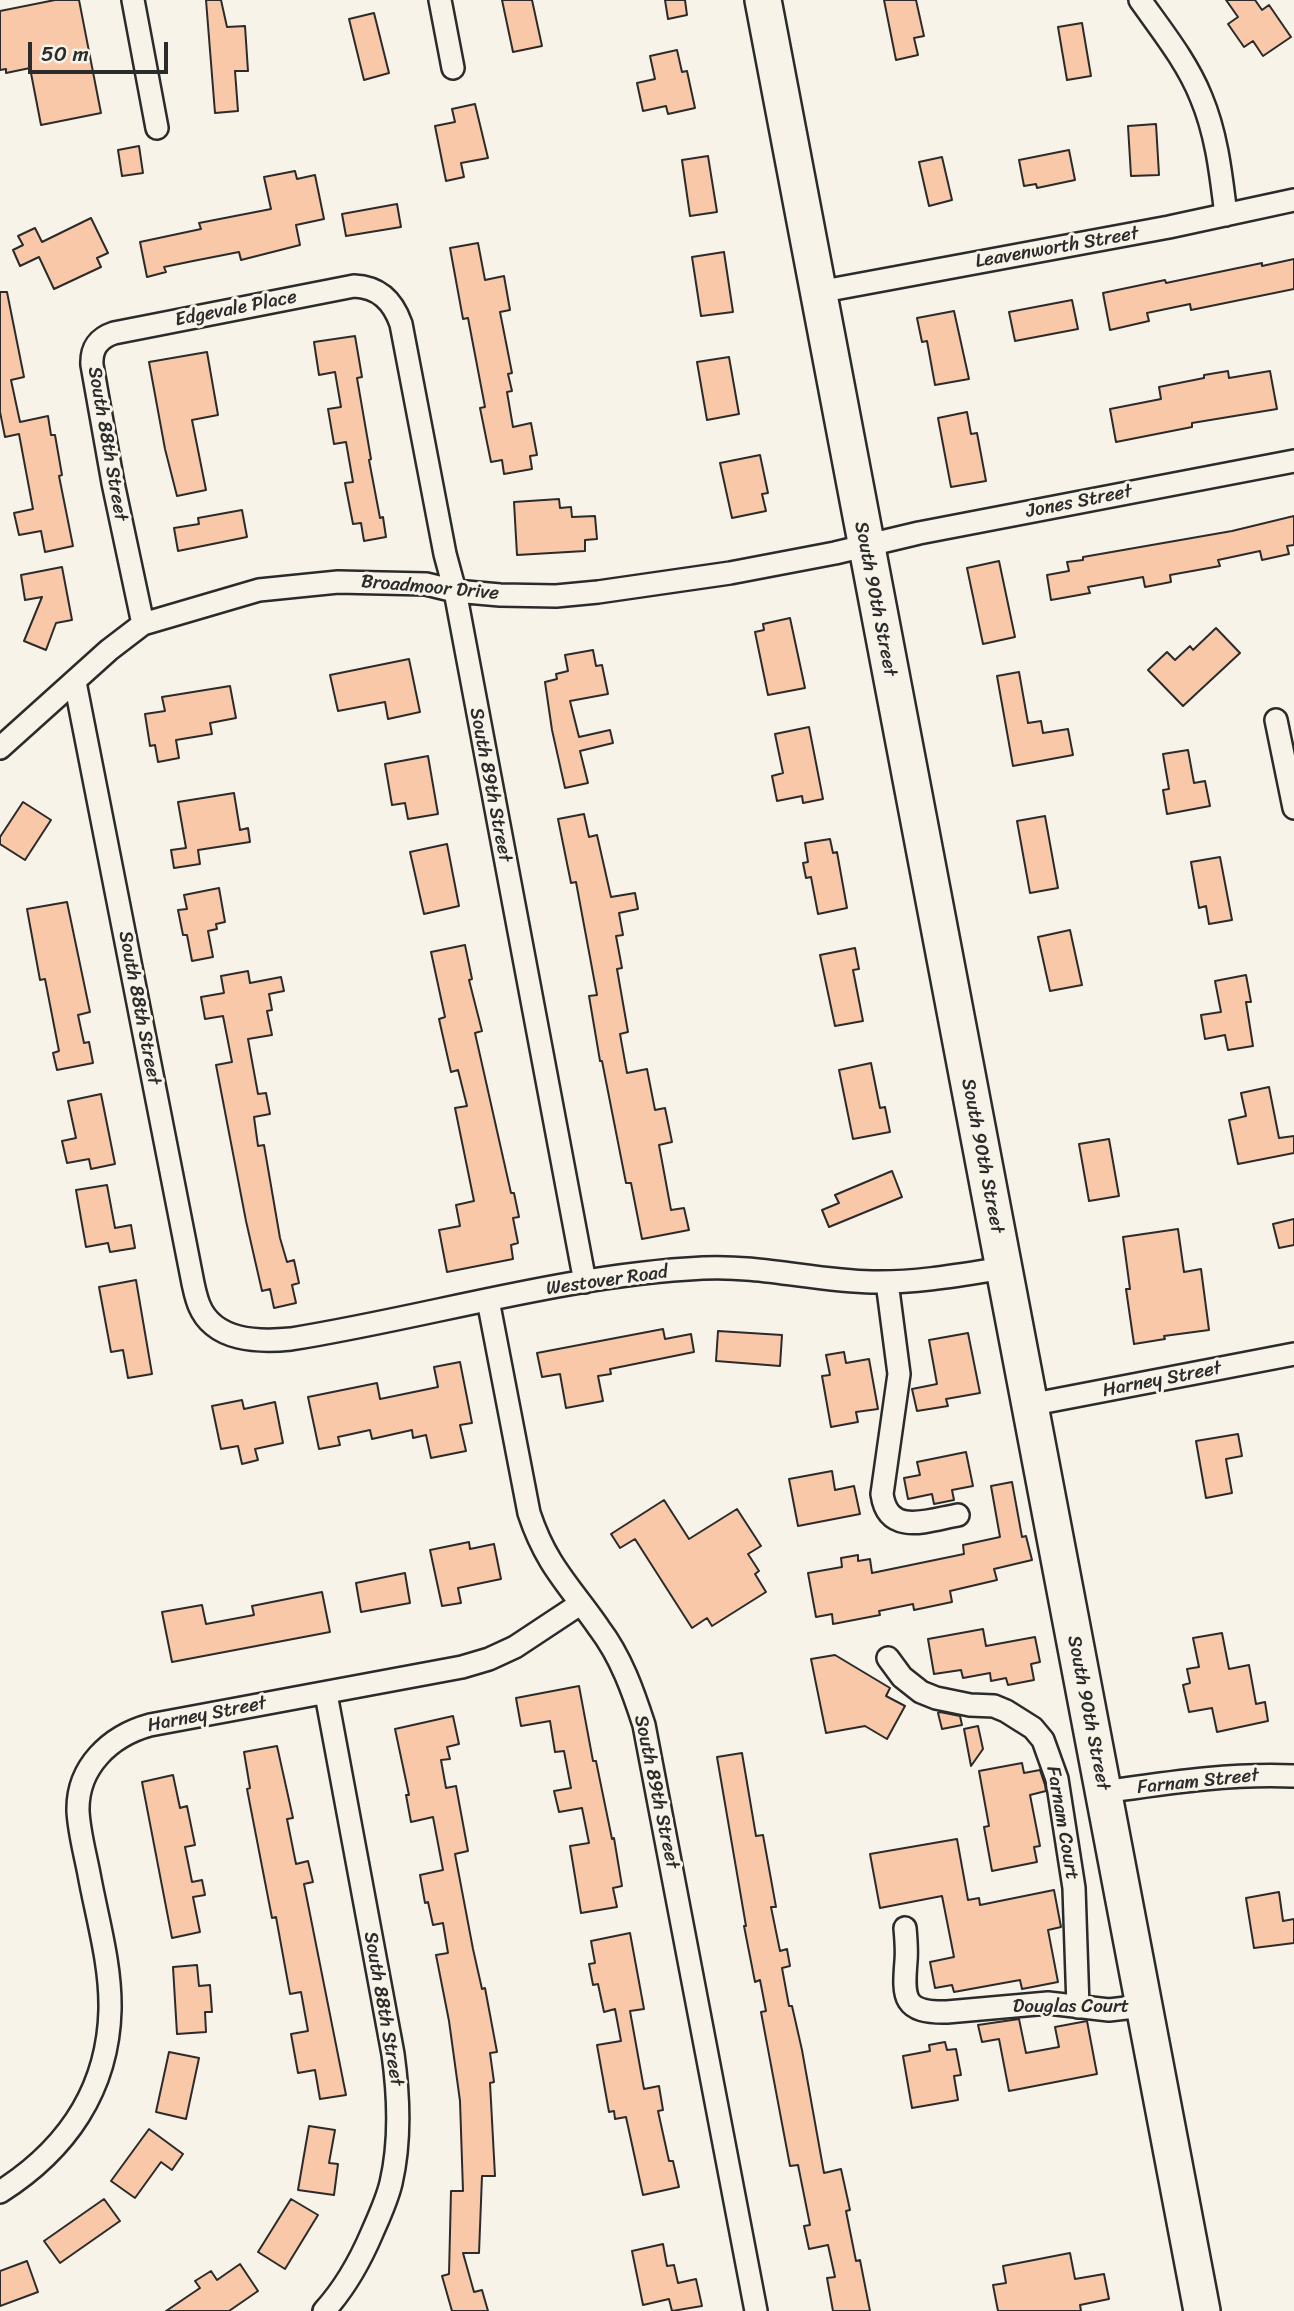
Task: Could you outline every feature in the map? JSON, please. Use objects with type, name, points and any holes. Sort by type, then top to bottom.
[{"type":"main road","name":"South 90th Street","points":[[763,0],[1202,2311]]},
{"type":"street","points":[[133,0],[157,128]]},
{"type":"street","points":[[440,0],[453,68]]},
{"type":"street","points":[[1140,0],[1181,60],[1201,96],[1216,142],[1226,215]]},
{"type":"street","name":"Leavenworth Street","points":[[818,292],[1294,200]]},
{"type":"street","name":"Edgevale Place","points":[[95,346],[114,332],[354,286],[363,286],[381,293]]},
{"type":"street","name":"South 89th Street","points":[[381,293],[397,310],[401,324],[445,554],[455,591],[585,1282]]},
{"type":"street","name":"South 88th Street","points":[[95,346],[92,365],[113,483],[143,624]]},
{"type":"street","name":"Jones Street","points":[[865,546],[919,533],[1294,461]]},
{"type":"street","name":"Broadmoor Drive","points":[[0,748],[143,624],[227,598],[298,584],[338,582],[395,582],[500,595],[556,596],[730,573],[865,546]]},
{"type":"street","name":"South 88th Street","points":[[75,682],[191,1273],[199,1305],[217,1327]]},
{"type":"street","points":[[1276,720],[1294,808]]},
{"type":"street","name":"Westover Road","points":[[217,1327],[249,1340],[291,1339],[585,1282],[705,1268],[740,1269],[833,1280],[895,1282],[1004,1268]]},
{"type":"street","points":[[895,1282],[899,1374],[882,1494],[886,1510],[897,1520],[907,1523],[958,1515]]},
{"type":"street","name":"South 89th Street","points":[[488,1300],[529,1513],[545,1555],[600,1628],[621,1663],[644,1725],[756,2311]]},
{"type":"street","name":"Harney Street","points":[[1029,1405],[1294,1354]]},
{"type":"street","name":"Harney Street","points":[[0,2192],[38,2165],[62,2140],[83,2109],[102,2063],[109,2028],[109,1986],[78,1809],[81,1786],[101,1751],[134,1729],[326,1694],[462,1667],[489,1659],[515,1647],[580,1604]]},
{"type":"street","name":"Farnam Court","points":[[888,1658],[902,1677],[921,1692],[970,1705],[994,1706],[1033,1728],[1043,1740],[1057,1779],[1074,1888],[1078,2007]]},
{"type":"street","name":"South 88th Street","points":[[326,1694],[398,2092],[395,2164],[387,2198],[363,2255],[326,2310]]},
{"type":"street","name":"Farnam Street","points":[[1103,1792],[1200,1778],[1257,1774],[1294,1776]]},
{"type":"street","name":"Douglas Court","points":[[905,1928],[904,1990],[908,2001],[918,2008],[947,2012],[1048,2003],[1109,2010],[1143,2006]]},
{"type":"building","points":[[55,0],[79,0],[101,113],[41,125],[30,68],[6,73],[6,69],[0,70],[0,11]]},
{"type":"building","points":[[206,0],[221,0],[227,27],[245,26],[248,71],[235,71],[238,111],[215,113]]},
{"type":"building","points":[[502,0],[532,0],[542,46],[513,52]]},
{"type":"building","points":[[665,0],[685,0],[687,15],[668,19]]},
{"type":"building","points":[[884,0],[916,0],[924,36],[914,38],[918,55],[896,60]]},
{"type":"building","points":[[1226,0],[1255,0],[1262,10],[1269,5],[1291,37],[1263,56],[1253,41],[1244,47],[1228,24],[1238,17]]},
{"type":"building","points":[[374,13],[389,73],[364,80],[349,19]]},
{"type":"building","points":[[1082,23],[1091,76],[1067,80],[1058,27]]},
{"type":"building","points":[[677,50],[682,72],[687,71],[695,108],[668,114],[666,106],[643,111],[637,83],[655,79],[650,56]]},
{"type":"building","points":[[475,104],[488,158],[461,163],[464,177],[446,181],[435,126],[455,122],[452,109]]},
{"type":"building","points":[[1156,124],[1159,175],[1131,176],[1128,126]]},
{"type":"building","points":[[139,146],[143,173],[122,176],[118,150]]},
{"type":"building","points":[[1069,150],[1075,180],[1037,188],[1036,184],[1024,186],[1019,160]]},
{"type":"building","points":[[708,156],[717,212],[690,216],[682,160]]},
{"type":"building","points":[[942,157],[952,200],[929,206],[919,162]]},
{"type":"building","points":[[295,171],[297,179],[315,175],[324,219],[296,225],[300,245],[241,260],[239,252],[164,267],[166,272],[147,277],[140,242],[201,229],[199,223],[271,209],[264,177]]},
{"type":"building","points":[[397,204],[401,227],[346,236],[342,214]]},
{"type":"building","points":[[91,218],[108,253],[97,258],[101,267],[54,289],[39,257],[20,266],[13,250],[23,245],[18,236],[35,228],[42,242]]},
{"type":"building","points":[[478,243],[485,280],[504,276],[510,310],[500,312],[512,373],[508,374],[512,391],[507,392],[513,427],[531,423],[537,455],[530,456],[532,469],[504,474],[502,460],[491,462],[480,408],[485,407],[468,318],[463,319],[450,248]]},
{"type":"building","points":[[724,252],[733,312],[701,316],[692,257]]},
{"type":"building","points":[[1294,259],[1294,289],[1191,310],[1190,304],[1147,313],[1149,321],[1110,330],[1103,293]]},
{"type":"building","points":[[0,292],[7,292],[24,377],[11,380],[20,422],[48,416],[51,435],[55,435],[62,475],[59,476],[73,546],[45,552],[41,531],[19,535],[14,513],[33,509],[19,434],[5,437],[0,412]]},
{"type":"building","points":[[1072,300],[1078,329],[1015,341],[1009,312]]},
{"type":"building","points":[[954,311],[969,379],[935,385],[927,341],[922,342],[917,318]]},
{"type":"building","points":[[355,336],[362,377],[357,378],[371,459],[369,460],[386,537],[364,541],[361,523],[353,524],[345,483],[353,482],[346,442],[334,444],[328,409],[341,407],[335,372],[319,375],[314,342]]},
{"type":"building","points":[[207,352],[218,415],[192,420],[206,490],[177,496],[165,449],[149,362]]},
{"type":"building","points":[[729,357],[739,414],[707,420],[697,362]]},
{"type":"building","points":[[1228,371],[1229,378],[1270,371],[1277,409],[1192,423],[1192,427],[1116,442],[1110,409],[1161,399],[1159,387]]},
{"type":"building","points":[[967,412],[971,434],[977,433],[986,481],[951,487],[938,418]]},
{"type":"building","points":[[760,455],[768,493],[762,494],[766,511],[732,518],[720,463]]},
{"type":"building","points":[[559,499],[560,508],[571,507],[572,517],[595,516],[597,539],[585,540],[585,551],[517,555],[514,502]]},
{"type":"building","points":[[242,510],[247,537],[178,551],[174,528],[199,524],[198,518]]},
{"type":"building","points":[[1294,516],[1294,545],[1287,546],[1289,554],[1262,560],[1260,551],[1218,560],[1220,566],[1170,575],[1171,582],[1145,587],[1143,577],[1088,587],[1090,593],[1051,600],[1047,575],[1069,571],[1067,562],[1232,531]]},
{"type":"building","points":[[999,561],[1015,637],[983,644],[967,568]]},
{"type":"building","points":[[62,567],[72,620],[56,623],[46,650],[24,641],[42,597],[25,600],[21,575]]},
{"type":"building","points":[[790,618],[805,688],[768,695],[755,632],[764,630],[763,624]]},
{"type":"building","points":[[1216,628],[1240,653],[1183,706],[1148,670],[1167,652],[1175,660],[1190,646],[1193,650]]},
{"type":"building","points":[[593,650],[596,666],[602,665],[608,694],[570,701],[579,737],[610,730],[613,743],[580,751],[588,783],[565,788],[545,682],[557,679],[556,674],[568,671],[565,655]]},
{"type":"building","points":[[409,659],[420,712],[388,719],[385,702],[338,711],[330,675]]},
{"type":"building","points":[[1019,672],[1028,723],[1041,721],[1043,733],[1068,729],[1073,755],[1013,766],[997,676]]},
{"type":"building","points":[[230,686],[236,718],[210,723],[212,734],[176,740],[179,758],[158,762],[155,745],[150,746],[145,714],[165,711],[162,697]]},
{"type":"building","points":[[809,727],[823,799],[803,803],[802,796],[777,801],[772,776],[783,773],[775,734]]},
{"type":"building","points":[[1188,750],[1194,783],[1205,781],[1210,806],[1167,814],[1163,790],[1169,789],[1163,754]]},
{"type":"building","points":[[428,756],[438,814],[408,819],[405,803],[392,805],[385,764]]},
{"type":"building","points":[[234,793],[240,830],[248,828],[250,842],[198,850],[200,864],[174,868],[171,850],[186,848],[178,802]]},
{"type":"building","points":[[23,802],[51,820],[25,860],[0,844],[0,837]]},
{"type":"building","points":[[584,814],[589,837],[597,835],[611,897],[635,893],[638,909],[619,913],[623,935],[616,936],[622,968],[617,969],[628,1032],[620,1034],[627,1073],[647,1069],[655,1110],[665,1108],[672,1142],[659,1145],[671,1210],[684,1208],[689,1230],[642,1239],[631,1183],[626,1183],[589,996],[597,995],[576,882],[571,883],[558,819]]},
{"type":"building","points":[[1045,816],[1058,888],[1030,893],[1017,821]]},
{"type":"building","points":[[830,839],[833,853],[837,852],[847,908],[818,914],[811,877],[806,878],[803,863],[808,862],[805,843]]},
{"type":"building","points":[[447,844],[459,906],[424,914],[410,852]]},
{"type":"building","points":[[1220,857],[1232,920],[1209,924],[1206,906],[1199,908],[1191,862]]},
{"type":"building","points":[[219,888],[225,922],[216,924],[217,929],[208,931],[213,957],[192,961],[178,910],[187,909],[184,895]]},
{"type":"building","points":[[67,902],[90,1012],[78,1015],[84,1043],[89,1042],[93,1063],[57,1070],[53,1053],[59,1051],[45,979],[40,980],[27,909]]},
{"type":"building","points":[[1070,930],[1082,985],[1050,991],[1038,937]]},
{"type":"building","points":[[465,945],[472,979],[469,980],[482,1031],[475,1033],[511,1193],[514,1193],[519,1217],[513,1218],[518,1243],[511,1245],[513,1259],[447,1272],[439,1230],[460,1226],[456,1205],[474,1201],[455,1108],[467,1106],[458,1070],[451,1072],[439,1019],[445,1017],[431,952]]},
{"type":"building","points":[[855,948],[859,969],[853,970],[863,1021],[835,1026],[820,955]]},
{"type":"building","points":[[248,971],[250,983],[281,977],[284,991],[269,994],[272,1010],[267,1011],[272,1035],[248,1039],[258,1094],[266,1093],[270,1114],[254,1117],[258,1146],[264,1145],[280,1238],[287,1262],[294,1260],[299,1283],[292,1285],[296,1303],[274,1308],[270,1289],[262,1291],[216,1065],[232,1062],[223,1016],[205,1019],[201,997],[224,993],[221,976]]},
{"type":"building","points":[[1246,975],[1251,1002],[1246,1002],[1253,1046],[1228,1050],[1225,1035],[1205,1039],[1201,1015],[1221,1012],[1215,981]]},
{"type":"building","points":[[871,1063],[880,1108],[885,1107],[890,1132],[853,1139],[839,1070]]},
{"type":"building","points":[[1269,1087],[1279,1138],[1294,1136],[1294,1153],[1238,1164],[1229,1120],[1246,1116],[1241,1093]]},
{"type":"building","points":[[101,1094],[115,1164],[91,1169],[89,1159],[67,1163],[62,1141],[76,1138],[68,1101]]},
{"type":"building","points":[[1109,1139],[1119,1196],[1089,1201],[1079,1144]]},
{"type":"building","points":[[892,1171],[902,1197],[829,1227],[822,1210],[839,1203],[835,1195]]},
{"type":"building","points":[[107,1185],[115,1228],[131,1225],[135,1248],[110,1252],[108,1243],[86,1247],[76,1190]]},
{"type":"building","points":[[1294,1219],[1294,1245],[1279,1248],[1273,1224]]},
{"type":"building","points":[[1178,1229],[1184,1272],[1201,1269],[1209,1330],[1164,1336],[1165,1339],[1134,1344],[1126,1289],[1130,1289],[1123,1237]]},
{"type":"building","points":[[136,1280],[152,1374],[128,1378],[123,1350],[111,1352],[99,1287]]},
{"type":"building","points":[[663,1329],[665,1339],[691,1334],[694,1352],[610,1369],[611,1374],[598,1376],[603,1401],[566,1408],[560,1374],[542,1377],[537,1353]]},
{"type":"building","points":[[718,1331],[782,1335],[780,1366],[716,1361]]},
{"type":"building","points":[[968,1333],[980,1393],[946,1399],[948,1406],[917,1411],[912,1389],[937,1384],[929,1340]]},
{"type":"building","points":[[844,1352],[846,1363],[869,1359],[878,1409],[856,1412],[858,1422],[831,1427],[822,1376],[830,1375],[826,1355]]},
{"type":"building","points":[[460,1362],[472,1423],[460,1425],[466,1451],[431,1458],[426,1435],[413,1438],[412,1430],[372,1439],[370,1430],[338,1437],[340,1445],[319,1449],[308,1397],[377,1383],[380,1399],[438,1387],[434,1367]]},
{"type":"building","points":[[242,1400],[244,1409],[275,1402],[283,1443],[255,1449],[258,1460],[242,1464],[238,1446],[221,1449],[212,1406]]},
{"type":"building","points":[[1238,1434],[1242,1456],[1226,1459],[1232,1493],[1206,1498],[1196,1441]]},
{"type":"building","points":[[966,1452],[973,1486],[952,1490],[954,1500],[934,1504],[932,1494],[908,1499],[904,1478],[920,1475],[917,1462]]},
{"type":"building","points":[[832,1471],[835,1490],[854,1486],[860,1514],[798,1526],[789,1479]]},
{"type":"building","points":[[1012,1482],[1022,1537],[1026,1536],[1032,1560],[994,1569],[997,1580],[950,1591],[952,1602],[914,1610],[913,1604],[879,1611],[880,1615],[833,1624],[832,1614],[816,1617],[808,1573],[842,1567],[841,1558],[858,1555],[858,1561],[870,1559],[872,1573],[964,1554],[963,1545],[1000,1537],[991,1486]]},
{"type":"building","points":[[664,1500],[689,1539],[737,1509],[761,1546],[748,1554],[759,1571],[755,1574],[766,1592],[712,1626],[707,1618],[692,1628],[635,1539],[620,1548],[611,1534]]},
{"type":"building","points":[[469,1542],[470,1549],[494,1544],[501,1579],[458,1588],[461,1603],[442,1606],[430,1550]]},
{"type":"building","points":[[405,1573],[410,1603],[361,1612],[356,1583]]},
{"type":"building","points":[[322,1592],[330,1632],[172,1662],[162,1612],[202,1605],[206,1624],[254,1615],[252,1606]]},
{"type":"building","points":[[983,1629],[986,1646],[1035,1637],[1040,1662],[1031,1664],[1034,1680],[1008,1685],[1006,1678],[991,1681],[990,1673],[963,1678],[961,1670],[934,1674],[928,1639]]},
{"type":"building","points":[[1222,1633],[1229,1669],[1249,1665],[1256,1704],[1265,1702],[1268,1721],[1217,1732],[1212,1708],[1189,1712],[1183,1685],[1190,1683],[1187,1669],[1199,1667],[1193,1638]]},
{"type":"building","points":[[835,1655],[890,1688],[886,1696],[905,1706],[887,1739],[865,1726],[826,1733],[811,1659]]},
{"type":"building","points":[[579,1686],[593,1761],[596,1761],[612,1839],[614,1838],[622,1886],[613,1888],[617,1907],[581,1913],[570,1846],[589,1843],[582,1808],[559,1812],[554,1791],[571,1788],[564,1751],[555,1752],[550,1721],[521,1726],[516,1698]]},
{"type":"building","points":[[938,1713],[960,1716],[962,1725],[942,1729]]},
{"type":"building","points":[[453,1716],[459,1744],[447,1747],[450,1759],[441,1760],[446,1788],[456,1786],[468,1851],[455,1854],[473,1949],[482,1989],[485,1988],[497,2052],[490,2053],[494,2082],[490,2083],[495,2176],[482,2176],[479,2253],[463,2253],[474,2292],[482,2290],[488,2311],[452,2311],[442,2276],[449,2274],[451,2191],[463,2191],[460,2101],[449,2021],[436,1955],[448,1953],[443,1923],[433,1925],[428,1902],[425,1903],[420,1875],[443,1870],[433,1817],[411,1822],[406,1795],[409,1795],[395,1729]]},
{"type":"building","points":[[978,1726],[983,1749],[971,1766],[964,1729]]},
{"type":"building","points":[[277,1746],[293,1818],[287,1819],[296,1864],[308,1861],[313,1882],[304,1884],[346,2095],[320,2099],[315,2070],[298,2073],[291,2034],[308,2031],[301,1992],[290,1994],[276,1917],[272,1918],[247,1789],[250,1788],[244,1752]]},
{"type":"building","points":[[742,1753],[756,1836],[763,1835],[776,1907],[771,1907],[780,1951],[787,1949],[790,1966],[782,1968],[789,2006],[792,2006],[802,2050],[824,2173],[841,2169],[850,2210],[846,2211],[856,2261],[860,2260],[870,2311],[833,2311],[827,2278],[835,2277],[828,2245],[809,2249],[804,2226],[810,2225],[798,2165],[790,2166],[761,2012],[766,2011],[760,1980],[755,1982],[744,1926],[717,1757]]},
{"type":"building","points":[[1022,1763],[1024,1773],[1040,1770],[1046,1791],[1030,1795],[1040,1846],[1034,1847],[1037,1862],[992,1871],[984,1827],[989,1826],[979,1771]]},
{"type":"building","points":[[173,1775],[180,1808],[187,1806],[195,1845],[185,1847],[192,1882],[202,1880],[205,1895],[193,1897],[200,1932],[172,1938],[142,1782]]},
{"type":"building","points":[[957,1839],[968,1900],[979,1898],[980,1905],[1054,1890],[1061,1927],[1048,1930],[1058,1982],[1022,1989],[1020,1980],[954,1992],[952,1985],[935,1988],[930,1962],[954,1957],[942,1896],[880,1908],[870,1854]]},
{"type":"building","points":[[1279,1892],[1283,1921],[1294,1919],[1294,1943],[1254,1948],[1246,1898]]},
{"type":"building","points":[[630,1933],[644,2009],[630,2011],[644,2089],[659,2086],[663,2110],[658,2111],[669,2161],[673,2161],[679,2187],[643,2195],[626,2117],[615,2119],[614,2111],[609,2112],[597,2045],[621,2041],[615,2009],[604,2012],[598,1984],[593,1985],[589,1964],[595,1963],[591,1941]]},
{"type":"building","points":[[197,1965],[199,1986],[210,1985],[212,2012],[205,2012],[206,2032],[177,2034],[173,1967]]},
{"type":"building","points":[[1019,2019],[1026,2053],[1059,2047],[1055,2027],[1087,2021],[1097,2074],[1009,2091],[999,2039],[982,2042],[978,2025]]},
{"type":"building","points":[[945,2042],[947,2050],[956,2049],[961,2075],[954,2076],[958,2100],[912,2108],[903,2056],[930,2051],[929,2045]]},
{"type":"building","points":[[169,2052],[199,2058],[186,2119],[156,2112]]},
{"type":"building","points":[[309,2126],[335,2130],[329,2163],[338,2164],[334,2195],[298,2190]]},
{"type":"building","points":[[149,2129],[183,2154],[172,2170],[161,2162],[135,2198],[111,2181]]},
{"type":"building","points":[[104,2199],[120,2221],[60,2263],[44,2241]]},
{"type":"building","points":[[291,2199],[318,2215],[285,2269],[258,2252]]},
{"type":"building","points":[[663,2244],[667,2266],[674,2265],[678,2283],[696,2279],[702,2306],[672,2311],[669,2299],[643,2305],[632,2251]]},
{"type":"building","points":[[1070,2253],[1075,2279],[1104,2274],[1109,2299],[1080,2305],[1081,2311],[998,2311],[993,2285],[1006,2283],[1003,2266]]},
{"type":"building","points":[[27,2261],[38,2292],[0,2306],[0,2271]]},
{"type":"building","points":[[240,2264],[258,2291],[229,2311],[166,2311],[200,2288],[195,2281],[211,2271],[217,2280]]}]
